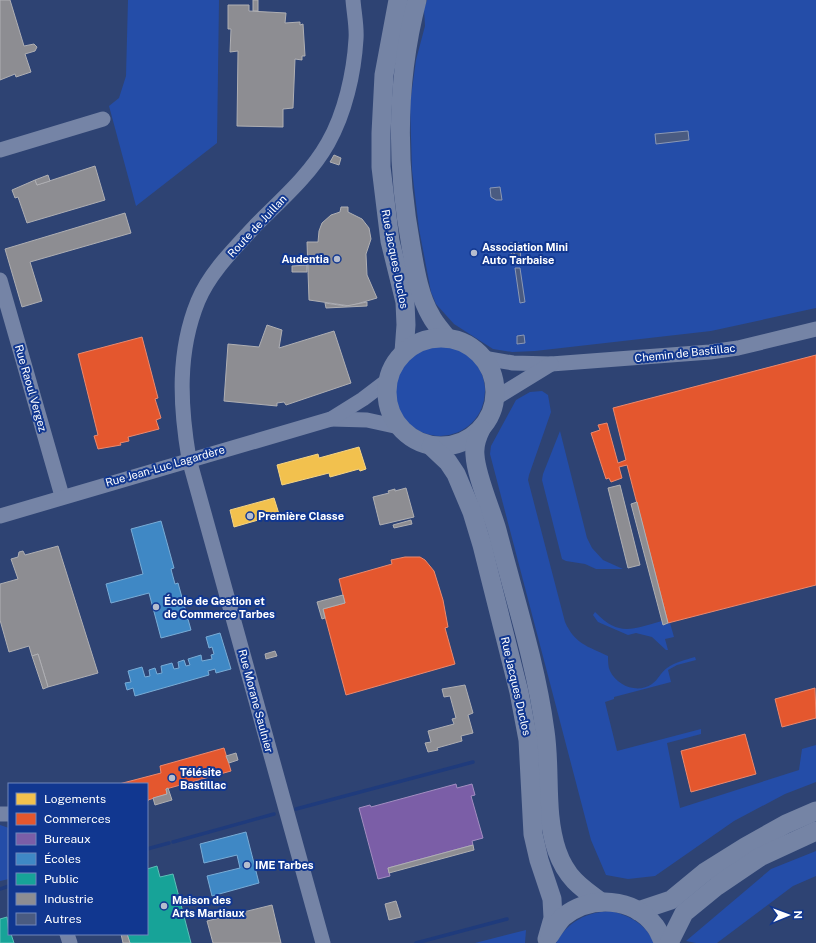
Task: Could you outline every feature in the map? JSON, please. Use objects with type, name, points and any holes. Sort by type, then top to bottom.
[{"type":"main road","name":"Rue Jacques Duclos","points":[[398,0],[384,74],[381,167],[390,241],[405,302],[406,324],[404,352]]},
{"type":"main road","name":"Rue Jacques Duclos","points":[[417,0],[404,63],[400,122],[400,169],[406,218],[414,263],[421,291],[431,316],[447,338]]},
{"type":"main road","points":[[432,338],[447,338],[466,345],[482,358],[490,370],[494,384],[494,399],[490,415],[481,429],[458,444],[431,446],[419,442],[399,427],[390,412],[388,402],[388,380],[394,365],[404,352],[417,343],[432,338]]},
{"type":"main road","name":"Rue Jacques Duclos","points":[[481,429],[476,441],[475,455],[494,518],[539,695],[546,731],[551,829],[557,851],[564,868],[576,884],[602,902]]},
{"type":"main road","name":"Rue Jacques Duclos","points":[[431,446],[448,462],[456,474],[472,512],[520,692],[528,740],[533,834],[539,860],[552,899],[553,918],[546,941]]},
{"type":"main road","points":[[638,911],[671,900],[706,872],[744,847],[786,824],[816,812]]},
{"type":"main road","points":[[669,943],[684,913],[717,886],[760,857],[816,831]]},
{"type":"main road","points":[[546,941],[562,918],[580,907],[602,902],[620,903],[638,911],[655,926],[664,943]]},
{"type":"street","name":"Route de Juillan","points":[[188,459],[184,432],[181,382],[186,341],[196,307],[212,275],[245,237],[303,177],[328,144],[339,118],[349,87],[356,38],[352,0]]},
{"type":"street","points":[[0,150],[103,119]]},
{"type":"street","name":"Rue Raoul Vergez","points":[[0,280],[62,496]]},
{"type":"street","name":"Chemin de Bastillac","points":[[482,358],[512,363],[551,364],[710,352],[738,348],[816,329]]},
{"type":"street","name":"Chemin de Bastillac","points":[[494,399],[551,364]]},
{"type":"street","name":"Rue Jean-Luc Lagardère","points":[[0,516],[188,459],[331,419],[363,399],[388,380]]},
{"type":"street","name":"Rue Jean-Luc Lagardère","points":[[331,419],[367,420],[399,427]]},
{"type":"street","name":"Rue Morane Saulnier","points":[[188,459],[323,943]]},
{"type":"shaded area","points":[[128,0],[219,0],[217,143],[136,206],[109,106],[119,98],[126,76]]},
{"type":"shaded area","points":[[427,0],[816,0],[816,308],[711,331],[535,351],[512,352],[493,349],[454,324],[436,304],[431,292],[419,229],[412,170],[410,104],[416,60],[425,26],[424,9]]},
{"type":"shaded area","points":[[440,346],[457,349],[472,359],[482,374],[485,391],[482,408],[472,423],[457,433],[440,436],[423,433],[408,423],[398,408],[395,391],[398,374],[408,359],[423,349]]},
{"type":"shaded area","points":[[542,391],[548,395],[551,412],[528,480],[565,622],[569,629],[582,644],[608,656],[609,668],[613,676],[628,687],[646,687],[652,684],[670,666],[680,661],[695,657],[696,660],[677,665],[668,670],[671,682],[614,697],[614,699],[605,702],[617,751],[701,729],[701,734],[667,743],[680,808],[799,770],[802,749],[816,745],[816,782],[785,794],[734,821],[655,876],[628,879],[606,875],[591,840],[490,454],[491,446],[516,400],[530,392]]},
{"type":"shaded area","points":[[560,431],[587,538],[592,548],[603,560],[623,569],[596,569],[585,564],[562,559],[542,480]]},
{"type":"shaded area","points":[[595,612],[611,625],[619,628],[634,628],[662,621],[663,625],[670,623],[674,637],[665,639],[668,650],[666,650],[652,637],[636,633],[628,635],[598,622],[593,615]]},
{"type":"shaded area","points":[[0,825],[8,828],[8,879],[0,881]]},
{"type":"shaded area","points":[[816,851],[816,876],[793,886],[717,943],[696,943],[686,941],[771,869]]},
{"type":"shaded area","points":[[611,911],[625,915],[637,922],[647,931],[654,943],[556,943],[572,923],[594,913]]},
{"type":"shaded area","points":[[526,930],[525,943],[475,943]]},
{"type":"building: Logements","points":[[359,447],[366,469],[360,471],[359,469],[330,477],[329,473],[282,485],[277,465],[318,454],[319,458]]},
{"type":"building: Logements","points":[[274,498],[279,514],[234,527],[230,510]]},
{"type":"building: Commerces","points":[[142,337],[158,398],[155,399],[161,418],[156,420],[159,429],[128,437],[129,441],[120,443],[121,445],[98,449],[94,436],[98,435],[78,354]]},
{"type":"building: Commerces","points":[[816,355],[816,585],[668,623],[627,465],[619,467],[622,478],[611,482],[609,478],[606,479],[591,433],[600,430],[598,425],[607,423],[618,463],[626,460],[613,408]]},
{"type":"building: Commerces","points":[[405,557],[420,557],[425,560],[434,571],[443,600],[448,627],[445,628],[455,664],[346,695],[323,609],[345,603],[339,579],[392,564],[391,560]]},
{"type":"building: Commerces","points":[[815,688],[816,718],[782,727],[775,699]]},
{"type":"building: Commerces","points":[[745,734],[756,774],[691,792],[681,751]]},
{"type":"building: Commerces","name":"Télésite Bastillac","points":[[224,748],[231,771],[166,789],[167,794],[148,800],[148,783],[123,783],[161,773],[160,766]]},
{"type":"building: Bureaux","points":[[456,784],[457,788],[472,784],[475,795],[471,796],[483,838],[472,841],[473,845],[388,868],[390,876],[378,879],[359,808],[370,805],[371,807]]},
{"type":"building: Écoles","points":[[161,521],[174,568],[171,569],[175,584],[178,583],[191,630],[161,638],[149,593],[111,603],[106,584],[143,574],[131,529]]},
{"type":"building: Écoles","points":[[220,633],[231,669],[216,673],[215,669],[208,671],[209,675],[135,696],[133,688],[127,690],[125,683],[131,682],[128,671],[142,667],[145,677],[150,676],[149,670],[155,668],[157,674],[162,673],[161,666],[172,663],[174,669],[179,668],[178,662],[184,660],[186,666],[190,665],[188,659],[201,655],[202,661],[212,659],[211,655],[214,654],[212,647],[209,648],[206,637]]},
{"type":"building: Écoles","name":"IME Tarbes","points":[[246,832],[259,883],[212,896],[207,876],[240,868],[237,855],[204,863],[200,844]]},
{"type":"building: Public","name":"Maison des Arts Martiaux","points":[[157,866],[160,877],[173,874],[191,943],[130,943],[127,935],[148,935],[148,869]]},
{"type":"building: Public","points":[[7,917],[8,935],[11,935],[14,943],[0,943],[0,919]]},
{"type":"building: Industrie","points":[[0,0],[10,0],[24,46],[34,44],[37,47],[35,51],[25,54],[31,72],[16,77],[15,74],[0,80]]},
{"type":"building: Industrie","points":[[253,0],[258,0],[258,11],[253,11]]},
{"type":"building: Industrie","points":[[228,5],[249,5],[249,11],[286,13],[285,23],[300,22],[300,25],[303,24],[305,56],[302,56],[302,60],[295,59],[293,108],[283,109],[283,127],[237,126],[238,51],[230,52],[231,29],[228,29]]},
{"type":"building: Industrie","points":[[334,155],[341,158],[339,165],[330,162]]},
{"type":"building: Industrie","points":[[95,166],[105,200],[27,223],[18,197],[15,198],[12,190],[35,180],[37,185]]},
{"type":"building: Industrie","points":[[48,175],[50,181],[37,185],[35,180]]},
{"type":"building: Industrie","name":"Audentia","points":[[341,207],[348,207],[348,212],[362,219],[369,228],[371,239],[366,254],[367,275],[377,298],[350,306],[309,300],[307,242],[318,242],[319,231],[322,223],[331,215],[340,212]]},
{"type":"building: Industrie","points":[[125,213],[131,233],[30,262],[42,301],[22,307],[5,249]]},
{"type":"building: Industrie","points":[[307,265],[307,272],[292,272],[292,266]]},
{"type":"building: Industrie","points":[[367,302],[367,306],[326,308],[325,303],[346,306]]},
{"type":"building: Industrie","points":[[267,325],[282,330],[279,348],[334,331],[351,383],[286,405],[284,402],[277,403],[277,406],[224,401],[228,344],[259,347]]},
{"type":"building: Industrie","points":[[620,485],[640,565],[628,568],[608,488]]},
{"type":"building: Industrie","points":[[406,488],[414,517],[380,525],[373,497],[389,493],[388,491],[395,489],[395,491]]},
{"type":"building: Industrie","points":[[637,502],[668,623],[663,625],[631,504]]},
{"type":"building: Industrie","points":[[411,520],[412,524],[394,528],[393,525]]},
{"type":"building: Industrie","points":[[58,546],[98,673],[48,687],[38,654],[32,656],[29,646],[9,652],[0,620],[0,584],[18,579],[11,559],[18,557],[19,552],[23,551],[25,555]]},
{"type":"building: Industrie","points":[[343,595],[345,603],[323,609],[325,618],[322,619],[317,602]]},
{"type":"building: Industrie","points":[[275,651],[277,656],[266,659],[265,654]]},
{"type":"building: Industrie","points":[[38,654],[48,687],[43,689],[32,656]]},
{"type":"building: Industrie","points":[[465,685],[473,713],[468,715],[473,733],[461,736],[462,741],[428,752],[425,743],[431,742],[428,731],[454,724],[452,719],[456,718],[450,696],[444,697],[442,689]]},
{"type":"building: Industrie","points":[[236,753],[238,760],[229,763],[226,756]]},
{"type":"building: Industrie","points":[[168,788],[172,800],[155,805],[153,798],[167,794],[166,789]]},
{"type":"building: Industrie","points":[[473,845],[474,850],[389,873],[388,868]]},
{"type":"building: Industrie","points":[[396,901],[401,917],[389,920],[385,904]]},
{"type":"building: Industrie","points":[[272,905],[281,943],[213,943],[207,921]]},
{"type":"building: Industrie","points":[[121,935],[127,935],[130,943],[123,943]]},
{"type":"building: Autres","points":[[688,131],[689,140],[656,144],[655,134]]},
{"type":"building: Autres","points":[[500,187],[502,200],[496,200],[491,197],[490,188]]},
{"type":"building: Autres","points":[[510,243],[513,243],[515,260],[512,260]]},
{"type":"building: Autres","points":[[513,243],[519,243],[521,259],[515,260]]},
{"type":"building: Autres","points":[[515,268],[520,268],[525,302],[520,303]]},
{"type":"building: Autres","points":[[524,335],[525,343],[517,344],[517,336]]},
{"type":"waterway","points":[[296,809],[473,762]]},
{"type":"waterway","points":[[173,842],[274,814]]},
{"type":"waterway","points":[[148,849],[169,843]]},
{"type":"waterway","points":[[0,889],[8,886]]},
{"type":"waterway","points":[[416,943],[507,919]]},
{"type":"place","name":"Association Mini Auto Tarbaise","points":[[474,253]]},
{"type":"place","name":"Audentia","points":[[337,259]]},
{"type":"place","name":"Première Classe","points":[[250,516]]},
{"type":"place","name":"École de Gestion et de Commerce Tarbes","points":[[156,607]]},
{"type":"place","name":"Télésite Bastillac","points":[[172,778]]},
{"type":"place","name":"IME Tarbes","points":[[247,865]]},
{"type":"place","name":"Maison des Arts Martiaux","points":[[164,906]]}]
